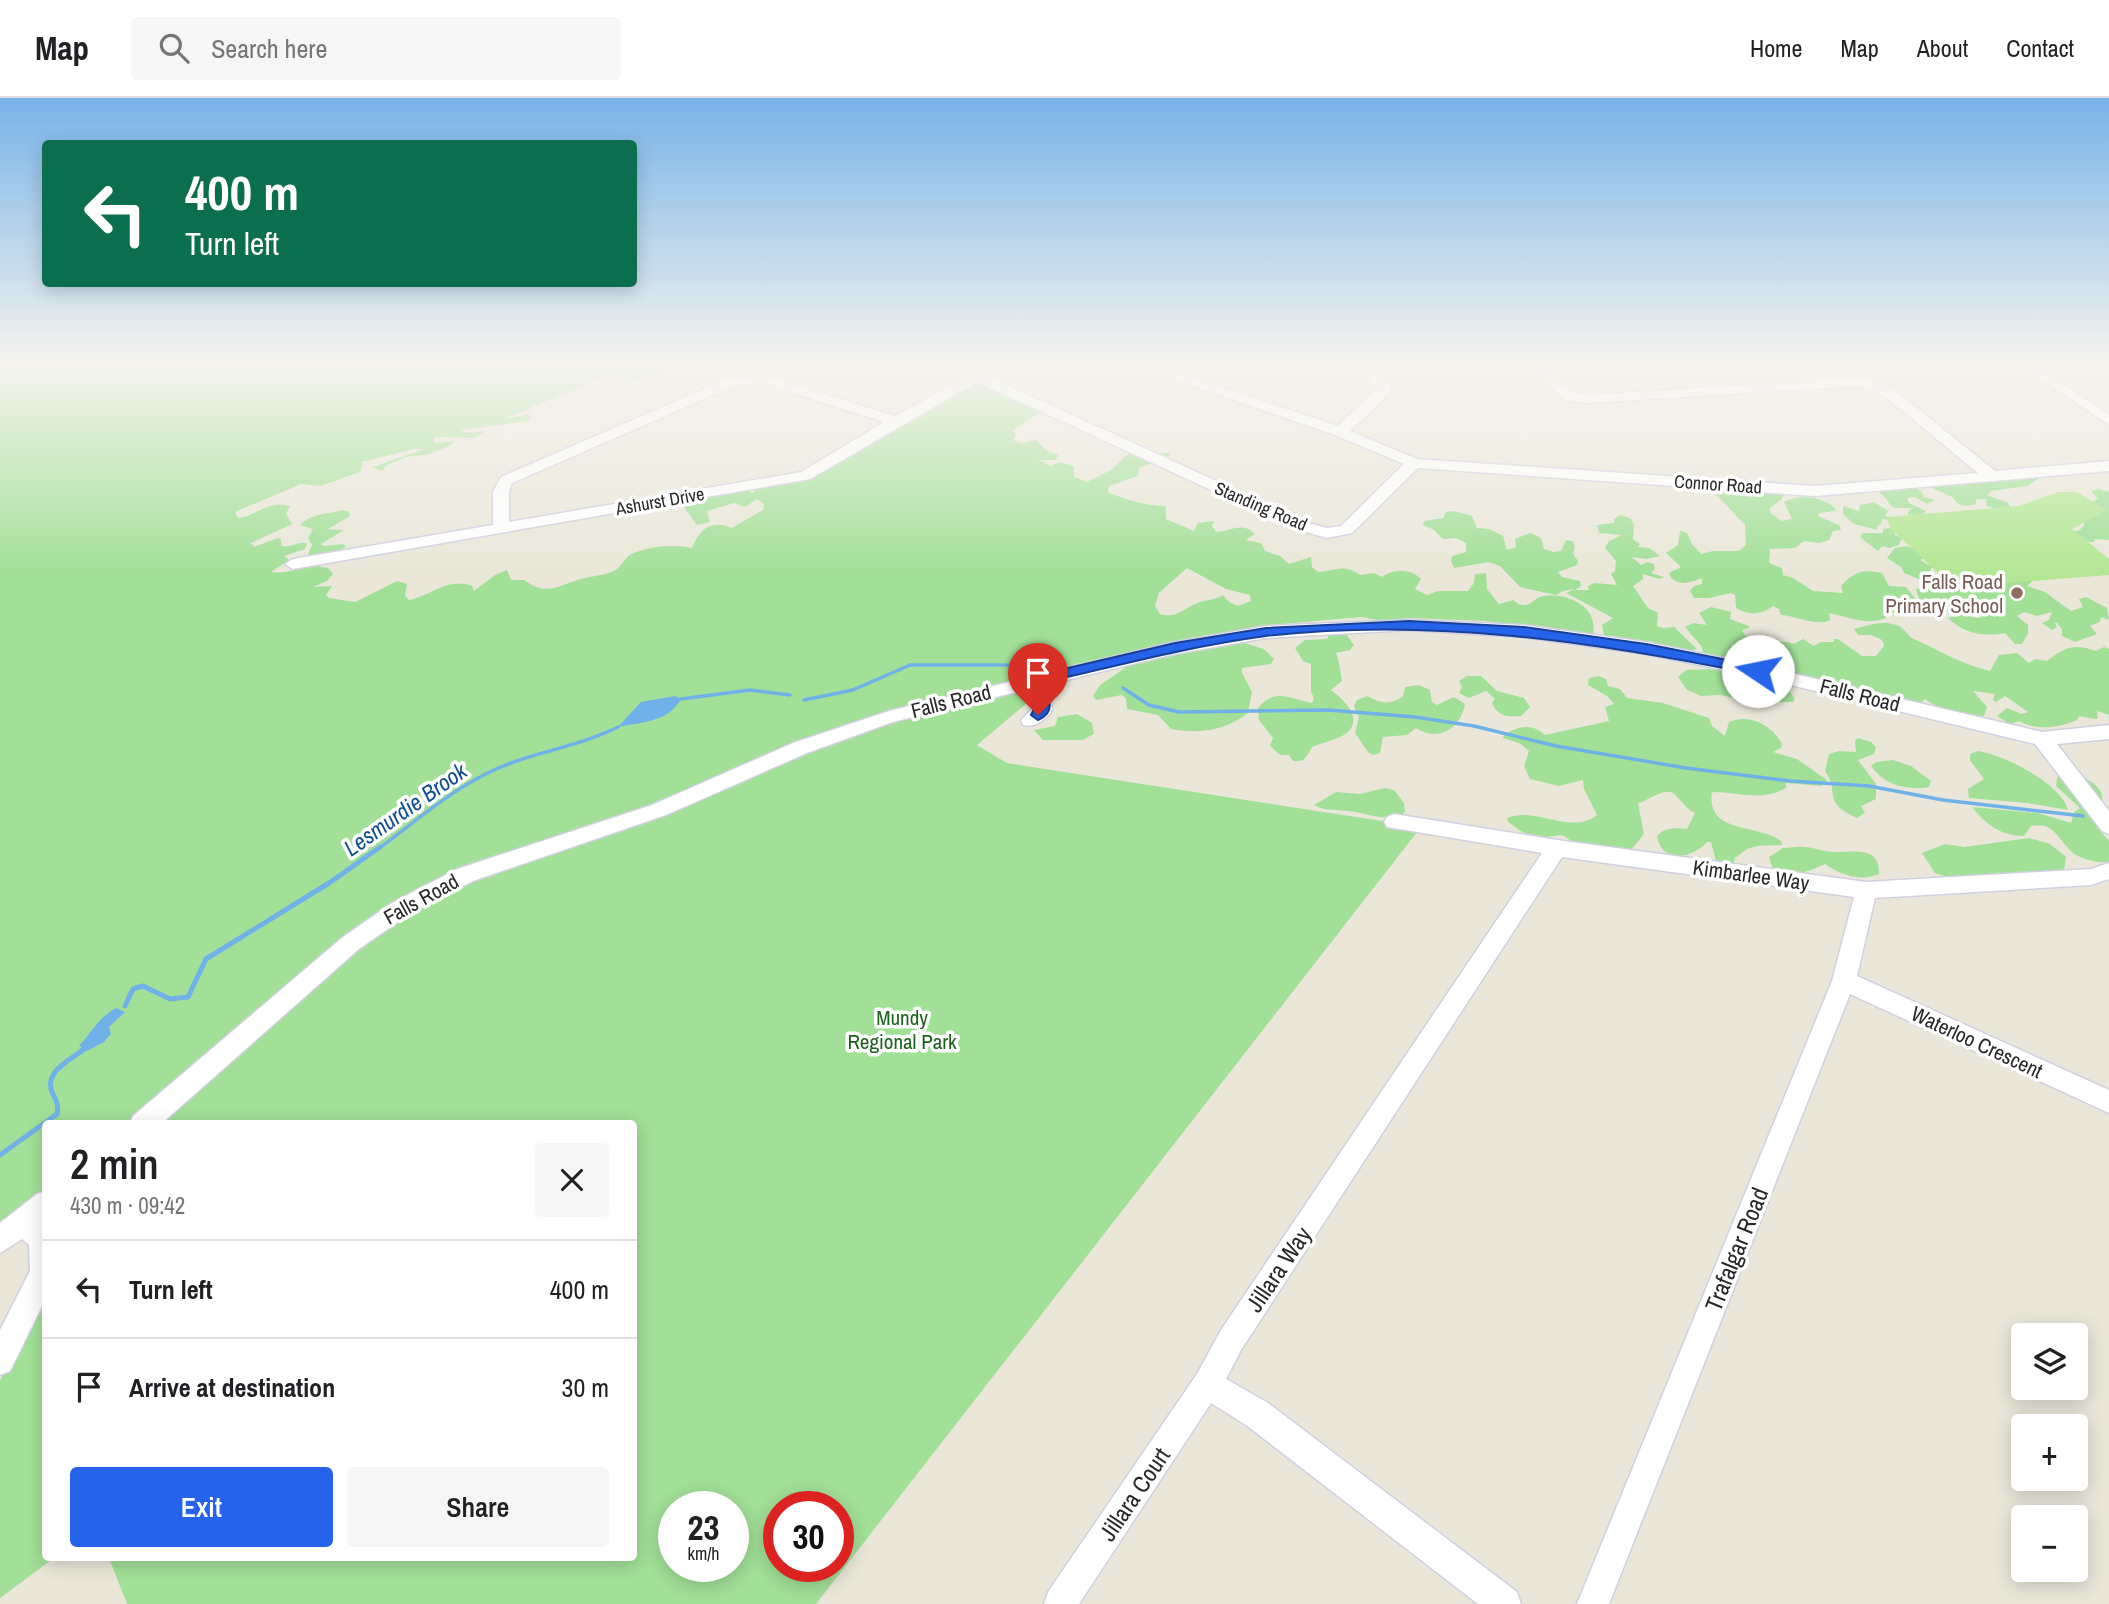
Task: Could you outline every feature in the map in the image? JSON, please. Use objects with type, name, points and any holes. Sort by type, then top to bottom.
[{"type":"street","points":[[501,528],[501,492],[506,480],[614,433]]},
{"type":"street","name":"Ashurst Drive","points":[[293,564],[805,476],[875,433]]},
{"type":"street","name":"Standing Road","points":[[1100,433],[1302,526],[1327,533],[1346,530],[1414,463]]},
{"type":"street","name":"Connor Road","points":[[1343,433],[1414,463],[1815,491],[2109,466]]},
{"type":"street","points":[[1939,433],[1992,476]]},
{"type":"street","name":"Falls Road","points":[[147,1120],[351,943],[390,915],[444,884],[523,853],[659,810],[792,752],[860,726],[1034,680],[1175,648],[1266,632],[1409,625],[1524,631],[1646,648],[1745,668],[2042,739],[2109,732]]},
{"type":"street","points":[[1030,720],[1043,710],[1044,703],[1034,680]]},
{"type":"street","points":[[2042,739],[2109,826]]},
{"type":"street","name":"Kimbarlee Way","points":[[1394,822],[1558,848],[1866,890],[2091,877],[2109,871]]},
{"type":"street","name":"Jillara Way","points":[[1207,1384],[1239,1328],[1558,848]]},
{"type":"street","name":"Trafalgar Road","points":[[1593,1604],[1844,981],[1866,890]]},
{"type":"street","name":"Waterloo Crescent","points":[[1844,981],[2109,1102]]},
{"type":"street","points":[[10,1231],[42,1206]]},
{"type":"street","points":[[10,1231],[42,1240]]},
{"type":"street","points":[[0,1361],[42,1272]]},
{"type":"street","points":[[1207,1384],[1257,1414],[1505,1604]]},
{"type":"street","name":"Jillara Court","points":[[1060,1604],[1207,1384]]},
{"type":"green space","name":"Mundy Regional Park","points":[[0,433],[482,433],[475,438],[436,437],[433,441],[436,443],[454,441],[430,454],[406,457],[387,465],[382,471],[373,467],[424,449],[361,462],[363,465],[360,472],[320,486],[301,484],[235,512],[238,518],[274,505],[290,506],[286,514],[292,524],[251,543],[254,547],[278,538],[281,539],[282,546],[307,543],[305,549],[284,556],[289,560],[271,572],[328,568],[333,574],[327,581],[313,587],[332,586],[326,595],[329,598],[355,602],[397,581],[407,584],[405,596],[409,600],[447,585],[472,586],[474,591],[495,575],[507,570],[511,580],[524,580],[540,588],[554,588],[613,571],[625,559],[639,551],[669,546],[692,548],[702,531],[718,525],[732,528],[763,510],[764,504],[757,499],[745,507],[734,503],[707,511],[710,522],[697,525],[684,507],[688,500],[741,487],[753,493],[765,485],[781,480],[812,480],[805,476],[879,433],[1015,433],[1013,440],[1021,443],[1036,440],[1046,450],[1058,455],[1056,460],[1038,460],[1051,466],[1059,462],[1074,466],[1074,477],[1087,482],[1111,470],[1128,454],[1169,453],[1170,455],[1139,468],[1138,476],[1109,486],[1108,492],[1137,502],[1166,506],[1166,519],[1194,531],[1198,523],[1214,521],[1212,526],[1216,532],[1246,528],[1255,534],[1246,540],[1261,543],[1265,551],[1280,556],[1289,564],[1311,557],[1312,567],[1318,572],[1349,569],[1360,575],[1374,573],[1382,577],[1397,571],[1407,572],[1421,579],[1415,589],[1427,595],[1438,591],[1468,591],[1474,583],[1475,574],[1486,573],[1487,589],[1499,604],[1513,600],[1526,605],[1543,596],[1562,596],[1586,609],[1594,624],[1593,634],[1586,636],[1486,621],[1410,618],[1383,621],[1361,617],[1271,625],[1084,666],[1080,663],[1072,665],[977,745],[1007,763],[1421,827],[854,1555],[854,1491],[763,1491],[763,1582],[833,1582],[816,1604],[127,1604],[110,1561],[637,1561],[637,1120],[42,1120],[42,1201],[0,1227]],"holes":[[[1187,568],[1226,589],[1250,595],[1251,601],[1238,606],[1223,595],[1197,603],[1175,614],[1160,614],[1155,606],[1159,593]]]},
{"type":"green space","points":[[2041,477],[2027,486],[1991,491],[1987,495],[2008,503],[2011,508],[1996,509],[1987,506],[1986,499],[1976,499],[1976,504],[1962,505],[1952,497],[1928,486]]},
{"type":"green space","points":[[1908,485],[1921,491],[1924,497],[1935,500],[1927,504],[1915,497],[1907,498],[1909,503],[1926,511],[1922,515],[1909,517],[1908,512],[1912,508],[1894,507],[1879,492]]},
{"type":"green space","points":[[1719,487],[1785,492],[1782,499],[1770,508],[1770,513],[1782,521],[1792,519],[1784,502],[1790,499],[1810,498],[1835,508],[1835,511],[1819,513],[1818,516],[1839,525],[1841,530],[1833,531],[1829,540],[1819,543],[1804,541],[1795,548],[1770,549],[1769,563],[1782,568],[1783,575],[1813,591],[1843,593],[1841,586],[1855,574],[1865,571],[1882,573],[1889,586],[1906,587],[1925,611],[1905,616],[1887,611],[1886,618],[1872,621],[1829,613],[1830,620],[1813,622],[1781,615],[1779,609],[1773,606],[1759,613],[1746,612],[1736,608],[1735,595],[1731,593],[1694,598],[1690,591],[1694,586],[1702,584],[1702,578],[1682,583],[1671,578],[1669,573],[1681,567],[1666,553],[1678,545],[1680,531],[1687,533],[1701,554],[1739,551],[1746,545],[1745,525],[1713,491]]},
{"type":"green space","points":[[2099,489],[2109,492],[2109,540],[2095,539],[2094,542],[2086,542],[2073,532],[2080,530],[2085,524],[2081,521],[2092,502],[2098,499],[2091,491]]},
{"type":"green space","points":[[2058,492],[2077,492],[2107,510],[2072,529],[2109,559],[2109,575],[1953,587],[1891,529],[1886,517],[2019,506]]},
{"type":"green space","points":[[1874,502],[1888,511],[1885,515],[1890,520],[1882,519],[1877,526],[1878,530],[1854,524],[1843,514],[1843,506],[1859,511],[1860,505]]},
{"type":"green space","points":[[343,510],[349,512],[350,516],[328,529],[344,530],[321,544],[343,544],[346,547],[325,556],[308,555],[312,545],[308,538],[313,529],[300,525],[315,516]]},
{"type":"green space","points":[[1454,511],[1472,516],[1477,528],[1489,529],[1503,536],[1507,550],[1516,547],[1515,539],[1530,533],[1541,538],[1544,549],[1553,552],[1561,551],[1566,540],[1572,541],[1577,565],[1558,572],[1562,577],[1580,581],[1581,586],[1575,590],[1589,590],[1588,586],[1594,583],[1617,585],[1611,574],[1615,571],[1616,561],[1605,548],[1609,541],[1622,535],[1599,533],[1597,525],[1614,523],[1614,519],[1621,515],[1631,519],[1634,525],[1633,539],[1640,544],[1638,547],[1649,548],[1660,556],[1646,559],[1632,557],[1641,565],[1647,562],[1654,564],[1655,569],[1651,573],[1664,577],[1659,579],[1643,574],[1643,579],[1633,586],[1648,608],[1658,613],[1657,626],[1674,627],[1697,649],[1686,651],[1604,636],[1602,625],[1613,618],[1566,593],[1574,589],[1556,595],[1520,587],[1500,566],[1489,562],[1454,568],[1452,556],[1466,552],[1466,543],[1456,538],[1443,539],[1434,530],[1423,525],[1424,521],[1443,518],[1446,512]]},
{"type":"green space","points":[[1883,529],[1894,529],[1895,535],[1902,538],[1899,545],[1889,548],[1882,546],[1878,551],[1861,538],[1862,533],[1883,533]]},
{"type":"green space","points":[[1906,546],[1915,549],[1925,558],[1920,560],[1932,567],[1930,571],[1939,576],[1934,585],[1904,573],[1901,567],[1887,558],[1895,548]]},
{"type":"green space","points":[[1947,577],[2030,579],[2032,581],[2027,586],[2045,592],[2071,611],[2083,607],[2079,599],[2086,597],[2107,608],[2109,620],[2101,617],[2100,622],[2090,626],[2097,634],[2075,642],[2062,636],[2062,629],[2057,623],[2057,627],[2052,630],[2042,623],[2049,620],[2052,612],[2037,616],[2024,612],[2017,616],[2028,625],[2028,634],[2022,644],[2015,644],[2005,633],[1975,633],[1961,628],[1948,618],[1965,613],[1976,618],[1982,617],[1976,609],[1982,602],[1945,612],[1935,605],[1920,602],[1916,589],[1937,586]]},
{"type":"green space","points":[[1711,607],[1731,612],[1730,619],[1749,626],[1742,630],[1746,637],[1759,643],[1794,644],[1803,639],[1814,646],[1838,639],[1862,656],[1876,656],[1884,646],[1882,640],[1871,635],[1858,635],[1854,629],[1886,623],[1900,626],[1914,639],[1990,671],[1999,655],[2017,653],[2029,663],[2035,659],[2047,661],[2068,648],[2080,647],[2096,651],[2104,647],[2109,649],[2109,715],[2097,711],[2098,718],[2095,719],[2079,716],[2070,723],[2048,727],[2019,721],[2010,724],[1997,716],[2007,708],[2022,714],[2028,712],[2005,696],[1996,702],[1993,700],[1995,694],[1973,691],[1987,707],[1984,716],[1969,715],[1946,709],[1925,699],[1909,704],[1704,654],[1701,646],[1685,627],[1693,623],[1707,625],[1699,613]]},
{"type":"green space","points":[[1329,634],[1346,634],[1354,645],[1350,650],[1336,653],[1342,681],[1331,690],[1351,711],[1353,723],[1344,735],[1312,747],[1303,760],[1293,761],[1289,755],[1280,755],[1270,746],[1273,738],[1259,720],[1258,708],[1277,696],[1312,703],[1314,698],[1311,692],[1311,664],[1303,661],[1295,648],[1305,640],[1327,639]]},
{"type":"green space","points":[[1244,643],[1264,649],[1274,659],[1271,664],[1242,668],[1252,692],[1248,713],[1230,724],[1202,731],[1171,729],[1158,715],[1127,709],[1126,699],[1122,695],[1096,700],[1093,696],[1100,685],[1128,666],[1223,644]]},
{"type":"green space","points":[[1710,669],[1743,675],[1758,685],[1780,686],[1789,690],[1795,699],[1793,702],[1753,702],[1720,695],[1701,696],[1687,690],[1678,677],[1686,670]]},
{"type":"green space","points":[[1467,676],[1481,676],[1497,691],[1524,698],[1530,707],[1521,716],[1500,714],[1492,703],[1495,699],[1486,691],[1469,698],[1459,693],[1462,687],[1459,681]]},
{"type":"green space","points":[[1599,676],[1606,679],[1608,686],[1620,689],[1627,698],[1663,703],[1709,718],[1712,726],[1725,736],[1729,722],[1745,719],[1760,722],[1778,737],[1782,744],[1781,748],[1773,752],[1797,759],[1827,780],[1821,786],[1786,783],[1786,788],[1768,795],[1712,792],[1712,806],[1725,822],[1771,835],[1781,841],[1782,845],[1747,849],[1735,858],[1734,864],[1728,866],[1716,861],[1711,842],[1686,855],[1671,855],[1664,851],[1657,836],[1675,828],[1687,829],[1695,813],[1670,792],[1638,803],[1644,834],[1631,850],[1576,844],[1562,835],[1546,837],[1524,833],[1508,822],[1507,818],[1530,815],[1576,823],[1597,815],[1584,789],[1583,780],[1559,786],[1530,779],[1524,766],[1529,751],[1521,744],[1503,738],[1504,735],[1530,727],[1545,735],[1609,721],[1605,707],[1614,704],[1607,696],[1588,685],[1589,678]]},
{"type":"green space","points":[[1419,685],[1430,690],[1432,702],[1437,705],[1454,697],[1465,704],[1459,720],[1447,731],[1440,733],[1432,734],[1416,728],[1407,735],[1383,737],[1380,753],[1373,755],[1368,752],[1355,733],[1359,717],[1354,706],[1357,700],[1367,696],[1381,702],[1390,702],[1403,696],[1405,687]]},
{"type":"green space","points":[[1077,714],[1092,723],[1094,734],[1082,740],[1043,740],[1034,730],[1055,726],[1058,717]]},
{"type":"green space","points":[[1858,738],[1871,742],[1876,747],[1874,754],[1858,760],[1876,784],[1876,799],[1861,806],[1865,813],[1857,818],[1839,807],[1825,771],[1829,754],[1839,751],[1856,752],[1855,741]]},
{"type":"green space","points":[[1978,751],[2002,758],[2031,772],[2055,790],[2068,810],[1969,798],[1968,789],[1984,779],[1970,760],[1970,754]]},
{"type":"green space","points":[[1893,760],[1911,766],[1931,781],[1929,787],[1897,785],[1882,778],[1871,766],[1876,762]]},
{"type":"green space","points":[[2062,773],[2090,781],[2100,791],[2101,805],[2109,810],[2109,832],[2102,833],[2109,841],[2109,863],[2079,857],[2045,826],[2031,826],[2024,836],[2008,834],[1988,824],[1972,807],[2038,813],[2071,823],[2074,812],[2080,808],[2056,786],[2057,778]]},
{"type":"green space","points":[[1385,788],[1394,790],[1404,803],[1405,812],[1399,817],[1379,817],[1314,805],[1336,792],[1360,794]]},
{"type":"green space","points":[[2029,838],[2050,844],[2066,857],[2064,871],[1954,879],[1935,873],[1922,853],[1945,844],[1964,847]]},
{"type":"green space","points":[[1783,848],[1867,853],[1878,863],[1879,874],[1851,876],[1825,864],[1805,872],[1792,873],[1778,871],[1772,867],[1769,857]]},
{"type":"green space","points":[[42,1291],[42,1561],[50,1561],[0,1598],[0,1381]]},
{"type":"water","points":[[675,696],[681,699],[676,707],[662,717],[618,727],[641,702]]},
{"type":"water","points":[[116,1008],[125,1012],[109,1027],[111,1034],[104,1042],[87,1051],[79,1046],[100,1020]]},
{"type":"waterway","name":"Lesmurdie Brook","points":[[804,700],[853,690],[910,665],[1057,665]]},
{"type":"waterway","points":[[1123,688],[1149,705],[1179,712],[1328,710],[1415,717],[1474,726],[1556,746],[1686,768],[1790,781],[1869,786],[1943,800],[2083,816]]},
{"type":"waterway","name":"Lesmurdie Brook","points":[[681,699],[750,690],[790,695]]},
{"type":"waterway","name":"Lesmurdie Brook","points":[[378,849],[480,777],[514,762],[584,741],[618,727]]},
{"type":"waterway","name":"Lesmurdie Brook","points":[[332,881],[380,847]]},
{"type":"waterway","name":"Lesmurdie Brook","points":[[125,1006],[133,989],[143,986],[170,999],[188,997],[206,959],[329,883]]},
{"type":"waterway","name":"Lesmurdie Brook","points":[[49,1120],[57,1114],[52,1078],[60,1067],[84,1049]]},
{"type":"waterway","name":"Lesmurdie Brook","points":[[0,1155],[42,1125]]},
{"type":"place","name":"Falls Road Primary School","points":[[2017,593]]},
{"type":"route","points":[[1038,715],[1043,710],[1044,703],[1034,680],[1175,648],[1266,632],[1343,627],[1409,625],[1524,631],[1646,648],[1758,671]]}]
